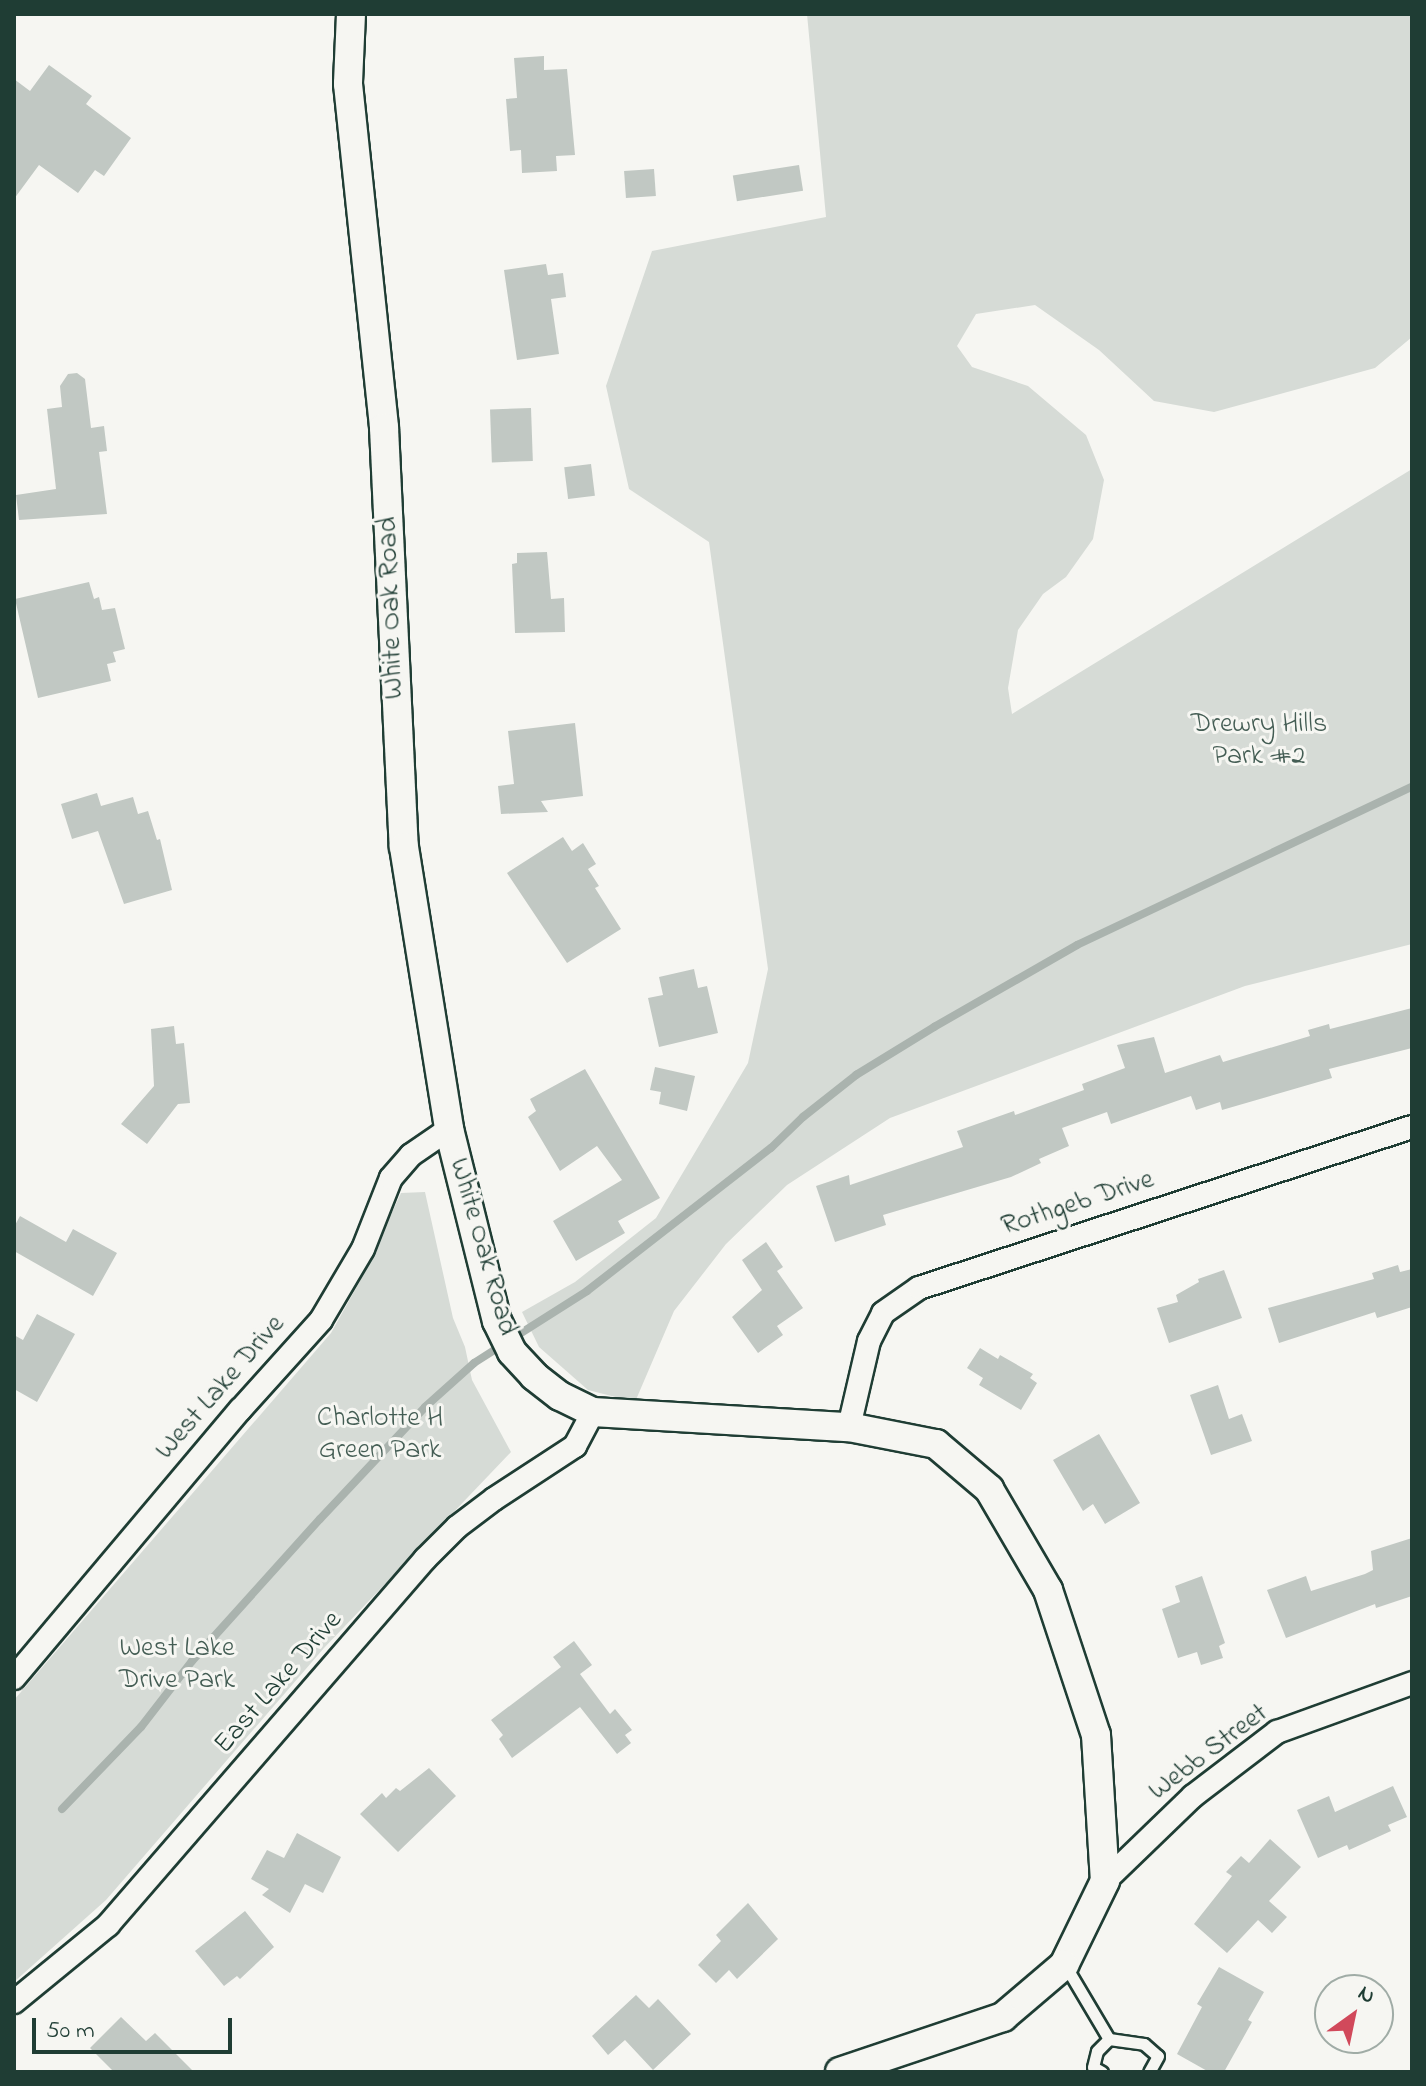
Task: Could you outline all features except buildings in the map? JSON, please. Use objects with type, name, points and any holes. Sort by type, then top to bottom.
[{"type":"street","name":"White Oak Road","points":[[351,14],[348,84],[385,440],[404,847],[449,1129],[497,1321],[512,1352],[534,1376],[560,1396],[593,1412],[849,1427],[936,1444],[989,1489],[1048,1590],[1096,1735],[1105,1881],[1064,1965],[1003,2017],[840,2072]]},
{"type":"street","name":"Rothgeb Drive","points":[[849,1427],[869,1341],[883,1313],[919,1288],[1412,1127]]},
{"type":"street","name":"West Lake Drive","points":[[14,1678],[211,1443],[321,1320],[363,1249],[391,1178],[411,1155],[449,1129]]},
{"type":"street","name":"East Lake Drive","points":[[14,2002],[108,1925],[425,1559],[482,1509],[575,1446],[593,1412]]},
{"type":"street","name":"Webb Street","points":[[1105,1881],[1193,1796],[1277,1732],[1412,1683]]},
{"type":"lane","points":[[1064,1965],[1109,2039]]},
{"type":"lane","points":[[1102,2072],[1093,2067],[1097,2051],[1109,2039]]},
{"type":"lane","points":[[1109,2039],[1144,2044],[1158,2056],[1149,2072]]},
{"type":"green space","name":"Drewry Hills Park #2","points":[[807,14],[1412,14],[1412,337],[1375,368],[1214,412],[1154,401],[1099,350],[1035,305],[976,314],[957,346],[972,367],[1028,386],[1086,435],[1104,480],[1093,539],[1066,577],[1043,594],[1018,630],[1008,688],[1012,714],[1412,469],[1412,944],[1245,986],[890,1118],[787,1185],[726,1244],[674,1311],[635,1402],[588,1390],[539,1347],[522,1312],[575,1282],[656,1218],[748,1063],[768,969],[709,542],[629,489],[606,386],[652,251],[826,217]]},
{"type":"green space","points":[[425,1192],[453,1318],[465,1347],[472,1380],[511,1452],[324,1648],[106,1900],[14,1982],[14,1700],[331,1333],[360,1281],[401,1193]]},
{"type":"waterway","points":[[62,1809],[141,1727],[192,1661],[320,1519],[425,1407],[474,1363],[587,1291],[771,1148],[803,1117],[856,1075],[934,1027],[1077,945],[1412,787]]},
{"type":"park label","name":"Charlotte H Green Park","points":[[380,1435]]},
{"type":"park label","name":"West Lake Drive Park","points":[[177,1665]]}]
